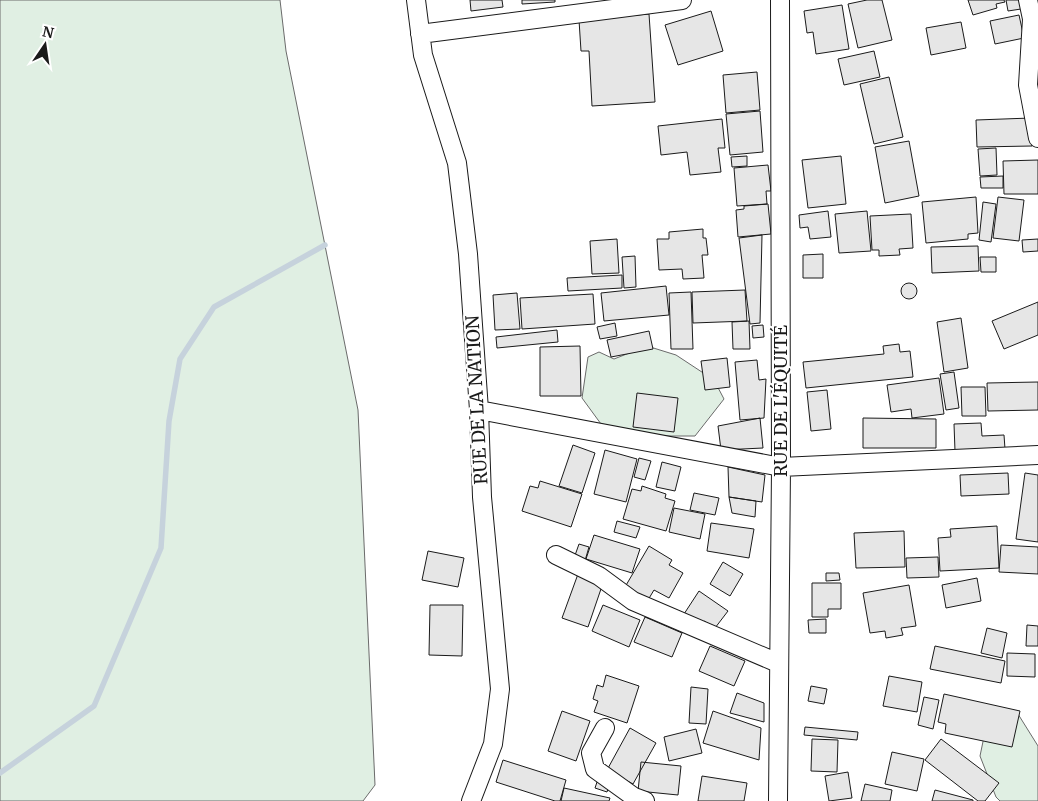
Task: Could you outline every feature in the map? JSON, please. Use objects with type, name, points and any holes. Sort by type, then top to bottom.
[{"type":"street","name":"RUE DE LA NATION","points":[[416,0],[423,54],[457,163],[468,254],[479,410],[482,496],[500,688],[493,744],[471,801]]},
{"type":"street","points":[[420,34],[682,0]]},
{"type":"street","name":"RUE DE L'ÉQUITÉ","points":[[778,801],[781,468],[780,0]]},
{"type":"street","points":[[1028,0],[1032,19],[1028,85],[1038,138]]},
{"type":"street","points":[[479,410],[781,468],[1038,455]]},
{"type":"street","points":[[556,555],[599,576],[633,602],[778,663]]},
{"type":"street","points":[[605,728],[591,753],[595,769],[634,797],[645,801]]},
{"type":"green space","points":[[0,0],[280,0],[286,51],[358,410],[375,785],[363,801],[0,801]]},
{"type":"green space","points":[[647,346],[676,355],[714,380],[724,399],[695,436],[646,436],[601,424],[582,398],[588,357],[599,352],[614,359]]},
{"type":"green space","points":[[1018,714],[1038,746],[1038,801],[1000,801],[996,797],[980,756],[986,727]]},
{"type":"building","points":[[470,0],[502,0],[503,7],[471,11]]},
{"type":"building","points":[[522,0],[555,0],[555,2],[522,4]]},
{"type":"building","points":[[867,0],[882,0],[892,40],[858,48],[848,4]]},
{"type":"building","points":[[968,0],[1004,0],[1005,2],[996,4],[997,8],[973,15]]},
{"type":"building","points":[[1006,0],[1020,0],[1021,9],[1008,11]]},
{"type":"building","points":[[842,5],[849,49],[816,54],[813,32],[807,33],[804,11]]},
{"type":"building","points":[[711,11],[723,51],[678,65],[665,25]]},
{"type":"building","points":[[649,14],[655,102],[592,106],[589,51],[581,51],[579,20]]},
{"type":"building","points":[[1019,15],[1024,38],[995,44],[990,21]]},
{"type":"building","points":[[961,22],[966,48],[931,55],[926,28]]},
{"type":"building","points":[[874,51],[880,77],[844,85],[838,59]]},
{"type":"building","points":[[757,72],[760,110],[726,113],[723,75]]},
{"type":"building","points":[[889,77],[903,137],[874,144],[860,84]]},
{"type":"building","points":[[760,111],[763,152],[730,155],[726,114]]},
{"type":"building","points":[[1031,118],[1032,146],[977,147],[976,120]]},
{"type":"building","points":[[722,119],[725,148],[718,148],[721,172],[690,175],[687,152],[661,155],[658,126]]},
{"type":"building","points":[[909,141],[919,196],[885,203],[875,147]]},
{"type":"building","points":[[996,148],[997,175],[980,176],[978,149]]},
{"type":"building","points":[[747,156],[747,166],[732,167],[731,157]]},
{"type":"building","points":[[841,156],[846,204],[808,208],[802,160]]},
{"type":"building","points":[[1038,160],[1038,194],[1004,194],[1003,161]]},
{"type":"building","points":[[768,165],[771,191],[766,191],[767,204],[737,206],[734,168]]},
{"type":"building","points":[[1003,176],[1003,188],[981,188],[980,177]]},
{"type":"building","points":[[976,197],[978,233],[968,234],[968,239],[926,243],[922,202]]},
{"type":"building","points":[[998,197],[1024,200],[1019,241],[993,238]]},
{"type":"building","points":[[983,202],[996,204],[991,242],[979,240]]},
{"type":"building","points":[[768,204],[771,234],[738,237],[736,210],[744,209],[744,206]]},
{"type":"building","points":[[828,211],[831,237],[810,239],[808,227],[800,228],[799,215]]},
{"type":"building","points":[[867,211],[871,251],[839,253],[835,214]]},
{"type":"building","points":[[911,214],[913,248],[899,249],[900,255],[879,256],[879,250],[872,250],[870,216]]},
{"type":"building","points":[[703,229],[703,238],[706,238],[708,255],[702,255],[704,278],[683,279],[682,269],[659,270],[657,239],[669,239],[669,232]]},
{"type":"building","points":[[762,235],[760,323],[750,324],[739,238]]},
{"type":"building","points":[[617,239],[619,273],[592,274],[590,241]]},
{"type":"building","points":[[1038,239],[1038,251],[1023,252],[1022,240]]},
{"type":"building","points":[[978,246],[979,271],[932,273],[931,247]]},
{"type":"building","points":[[823,254],[823,278],[803,278],[803,255]]},
{"type":"building","points":[[635,256],[636,287],[624,288],[622,257]]},
{"type":"building","points":[[980,257],[996,257],[996,272],[981,272]]},
{"type":"building","points":[[622,275],[622,288],[568,291],[567,278]]},
{"type":"building","points":[[909,283],[915,285],[917,291],[915,297],[909,299],[903,297],[901,291],[903,285]]},
{"type":"building","points":[[666,286],[669,315],[604,321],[601,293]]},
{"type":"building","points":[[745,290],[747,321],[693,323],[692,292]]},
{"type":"building","points":[[691,292],[693,349],[671,349],[669,293]]},
{"type":"building","points":[[517,293],[520,329],[495,330],[493,295]]},
{"type":"building","points":[[593,294],[595,324],[522,329],[520,298]]},
{"type":"building","points":[[1038,302],[1038,335],[1004,349],[992,321]]},
{"type":"building","points":[[961,318],[968,368],[944,372],[937,322]]},
{"type":"building","points":[[749,321],[750,349],[733,349],[732,322]]},
{"type":"building","points":[[615,323],[617,336],[600,339],[597,327]]},
{"type":"building","points":[[763,325],[764,337],[753,338],[752,326]]},
{"type":"building","points":[[557,330],[558,342],[497,348],[496,337]]},
{"type":"building","points":[[649,331],[653,349],[611,357],[607,340]]},
{"type":"building","points":[[899,344],[900,352],[910,351],[913,377],[806,388],[803,362],[884,354],[883,346]]},
{"type":"building","points":[[580,346],[581,396],[540,396],[540,347]]},
{"type":"building","points":[[727,358],[730,387],[705,390],[701,361]]},
{"type":"building","points":[[757,360],[759,380],[766,379],[764,418],[740,420],[735,362]]},
{"type":"building","points":[[954,372],[959,408],[946,410],[940,374]]},
{"type":"building","points":[[939,378],[944,414],[912,418],[911,409],[891,412],[887,385]]},
{"type":"building","points":[[1038,382],[1038,410],[988,411],[987,383]]},
{"type":"building","points":[[961,387],[985,387],[986,416],[962,416]]},
{"type":"building","points":[[827,390],[831,429],[811,431],[807,392]]},
{"type":"building","points":[[637,393],[678,398],[674,432],[633,427]]},
{"type":"building","points":[[760,418],[763,448],[721,450],[718,426]]},
{"type":"building","points":[[863,418],[936,419],[936,448],[863,448]]},
{"type":"building","points":[[981,423],[982,436],[1004,435],[1005,449],[955,451],[954,424]]},
{"type":"building","points":[[573,445],[595,453],[582,493],[559,486]]},
{"type":"building","points":[[605,450],[637,459],[626,502],[594,494]]},
{"type":"building","points":[[639,458],[651,461],[645,480],[634,477]]},
{"type":"building","points":[[662,462],[681,467],[675,491],[656,487]]},
{"type":"building","points":[[728,467],[765,475],[762,502],[729,497]]},
{"type":"building","points":[[1008,473],[1009,494],[961,496],[960,475]]},
{"type":"building","points":[[1025,473],[1038,475],[1038,542],[1016,539]]},
{"type":"building","points":[[540,481],[582,494],[571,527],[522,511],[530,486],[538,488]]},
{"type":"building","points":[[642,486],[666,494],[665,498],[675,501],[666,531],[623,519],[632,489],[641,491]]},
{"type":"building","points":[[694,493],[719,498],[715,515],[690,510]]},
{"type":"building","points":[[729,497],[756,501],[755,517],[732,513]]},
{"type":"building","points":[[674,508],[705,514],[700,539],[669,532]]},
{"type":"building","points":[[617,521],[640,527],[636,538],[614,532]]},
{"type":"building","points":[[711,523],[754,529],[749,558],[707,551]]},
{"type":"building","points":[[997,526],[999,568],[940,571],[938,538],[951,537],[950,529]]},
{"type":"building","points":[[904,531],[905,567],[856,568],[854,533]]},
{"type":"building","points":[[594,535],[640,549],[632,573],[586,559]]},
{"type":"building","points":[[579,544],[589,547],[584,564],[573,561]]},
{"type":"building","points":[[1001,545],[1038,547],[1038,574],[999,572]]},
{"type":"building","points":[[649,546],[672,560],[669,565],[683,573],[669,598],[654,590],[648,600],[625,587]]},
{"type":"building","points":[[428,551],[464,558],[458,587],[422,580]]},
{"type":"building","points":[[938,557],[939,577],[907,578],[906,558]]},
{"type":"building","points":[[723,562],[743,574],[730,596],[710,584]]},
{"type":"building","points":[[826,573],[839,573],[840,580],[826,581]]},
{"type":"building","points":[[578,574],[603,583],[588,627],[562,618]]},
{"type":"building","points":[[977,578],[981,601],[946,608],[942,585]]},
{"type":"building","points":[[812,583],[841,583],[841,609],[828,609],[828,617],[812,617]]},
{"type":"building","points":[[909,585],[916,626],[901,628],[903,635],[886,638],[885,631],[870,633],[863,593]]},
{"type":"building","points":[[699,591],[728,611],[715,628],[704,621],[701,625],[684,614]]},
{"type":"building","points":[[430,605],[463,605],[462,656],[429,655]]},
{"type":"building","points":[[603,605],[640,620],[629,647],[592,631]]},
{"type":"building","points":[[645,617],[682,633],[672,657],[634,642]]},
{"type":"building","points":[[826,619],[826,633],[809,633],[808,620]]},
{"type":"building","points":[[1027,625],[1038,626],[1038,646],[1026,646]]},
{"type":"building","points":[[987,628],[1007,633],[1002,658],[981,653]]},
{"type":"building","points":[[710,646],[745,661],[734,686],[699,671]]},
{"type":"building","points":[[935,646],[1005,661],[1001,683],[930,669]]},
{"type":"building","points":[[1007,653],[1035,654],[1035,677],[1007,676]]},
{"type":"building","points":[[606,675],[639,686],[627,723],[594,712],[598,701],[593,699],[597,685],[603,687]]},
{"type":"building","points":[[889,676],[922,682],[917,712],[883,706]]},
{"type":"building","points":[[811,686],[827,689],[824,704],[808,701]]},
{"type":"building","points":[[691,687],[708,689],[706,724],[689,723]]},
{"type":"building","points":[[737,693],[764,703],[764,722],[730,713]]},
{"type":"building","points":[[944,694],[1020,711],[1012,747],[945,733],[946,724],[938,722]]},
{"type":"building","points":[[924,697],[939,700],[933,729],[918,725]]},
{"type":"building","points":[[562,711],[590,721],[576,761],[548,751]]},
{"type":"building","points":[[713,711],[761,728],[759,760],[703,743]]},
{"type":"building","points":[[805,727],[858,732],[857,740],[804,735]]},
{"type":"building","points":[[630,728],[656,743],[633,784],[607,770]]},
{"type":"building","points":[[696,729],[702,753],[669,761],[664,737]]},
{"type":"building","points":[[812,739],[838,740],[837,772],[811,771]]},
{"type":"building","points":[[941,739],[999,783],[985,801],[978,801],[925,760]]},
{"type":"building","points":[[892,752],[924,759],[917,791],[885,784]]},
{"type":"building","points":[[503,760],[566,780],[560,801],[496,782]]},
{"type":"building","points":[[641,762],[681,766],[678,795],[638,791]]},
{"type":"building","points":[[848,772],[852,798],[829,801],[825,776]]},
{"type":"building","points":[[702,776],[747,783],[744,801],[698,801]]},
{"type":"building","points":[[598,779],[610,782],[607,792],[595,788]]},
{"type":"building","points":[[865,784],[892,790],[890,801],[861,801]]},
{"type":"building","points":[[564,788],[610,798],[609,801],[561,801]]},
{"type":"building","points":[[935,790],[973,800],[973,801],[932,801]]},
{"type":"waterway","points":[[0,773],[94,706],[161,548],[169,421],[180,359],[214,307],[325,245]]}]
